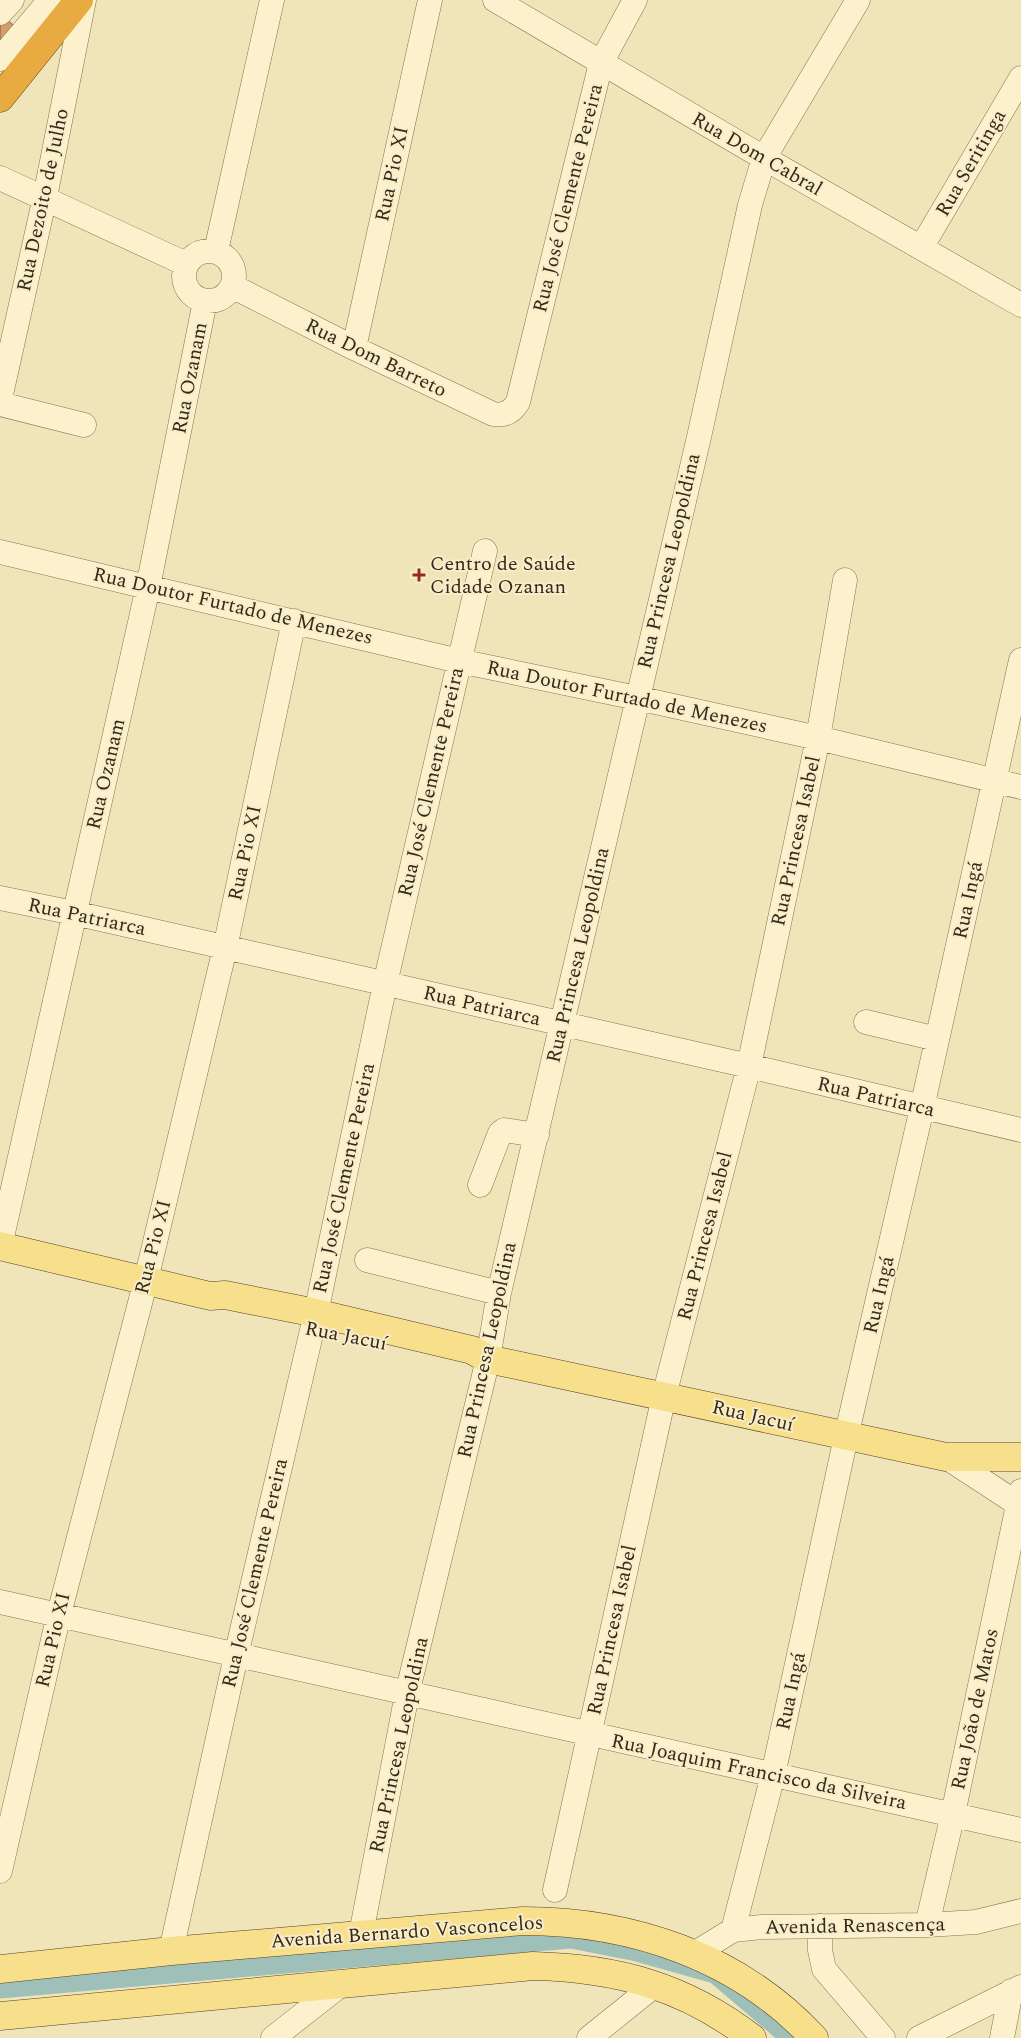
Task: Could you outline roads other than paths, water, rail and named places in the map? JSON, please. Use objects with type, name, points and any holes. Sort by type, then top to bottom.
[{"type":"highway","points":[[0,98],[80,0]]},
{"type":"main road","name":"Rua Jacuí","points":[[0,1246],[210,1296],[221,1308],[313,1322],[468,1360],[488,1359],[946,1457],[1021,1457]]},
{"type":"main road","name":"Avenida Bernardo Vasconcelos","points":[[0,1970],[171,1951],[360,1934],[548,1921],[629,1933],[664,1942],[694,1954],[725,1968],[747,1981],[790,2014],[814,2038]]},
{"type":"main road","points":[[0,2016],[532,1966],[572,1967],[596,1970],[655,1985],[712,2010],[752,2038]]},
{"type":"street","points":[[0,14],[12,0]]},
{"type":"street","points":[[0,59],[50,0]]},
{"type":"street","name":"Rua Dezoito de Julho","points":[[0,399],[45,197],[84,0]]},
{"type":"street","points":[[216,251],[272,0]]},
{"type":"street","name":"Rua Pio XI","points":[[354,348],[430,0]]},
{"type":"street","name":"Rua Dom Cabral","points":[[495,0],[764,158],[1021,305]]},
{"type":"street","name":"Rua José Clemente Pereira","points":[[518,402],[601,63],[636,0]]},
{"type":"street","name":"Rua Princesa Leopoldina","points":[[360,1934],[407,1694],[488,1359],[499,1293],[699,437],[740,248],[764,158],[858,0]]},
{"type":"street","name":"Rua Seritinga","points":[[921,248],[1021,78]]},
{"type":"street","points":[[0,178],[45,197],[186,264]]},
{"type":"street","points":[[207,250],[216,251],[230,261],[234,269],[234,278],[228,293],[221,298],[205,301],[191,293],[186,287],[184,280],[186,264],[199,252],[207,250]]},
{"type":"street","name":"Rua Dom Barreto","points":[[232,286],[354,348],[493,414],[507,413],[514,409],[518,402]]},
{"type":"street","name":"Rua Ozanam","points":[[0,1246],[148,587],[205,301]]},
{"type":"street","points":[[0,404],[84,425]]},
{"type":"street","name":"Rua José Clemente Pereira","points":[[171,1951],[236,1656],[313,1322],[385,984],[485,551]]},
{"type":"street","name":"Rua Doutor Furtado de Menezes","points":[[0,552],[459,660],[818,738],[1021,788]]},
{"type":"street","name":"Rua Princesa Isabel","points":[[555,1890],[664,1396],[749,1066],[818,738],[846,580]]},
{"type":"street","name":"Rua Pio XI","points":[[0,1871],[59,1614],[146,1280],[226,948],[294,621]]},
{"type":"street","name":"Rua Ingá","points":[[733,1930],[773,1776],[846,1437],[922,1108],[1021,660]]},
{"type":"street","name":"Rua Patriarca","points":[[0,898],[74,913],[749,1066],[1021,1130]]},
{"type":"street","points":[[866,1022],[937,1039]]},
{"type":"street","points":[[480,1184],[500,1133],[504,1130],[537,1135]]},
{"type":"street","points":[[367,1260],[499,1293]]},
{"type":"street","points":[[946,1457],[1020,1500]]},
{"type":"street","name":"Rua João de Matos","points":[[927,1925],[953,1814],[1020,1500]]},
{"type":"street","name":"Rua Joaquim Francisco da Silveira","points":[[0,1602],[1021,1830]]},
{"type":"street","name":"Avenida Renascença","points":[[694,1954],[733,1930],[762,1927],[927,1925],[976,1922],[1021,1911]]},
{"type":"street","points":[[820,1926],[820,1950],[824,1969],[883,2038]]},
{"type":"street","points":[[273,2038],[343,1983]]},
{"type":"street","points":[[589,2038],[655,1985]]},
{"type":"street","points":[[919,2038],[1016,1989]]},
{"type":"street","points":[[1002,2038],[1016,1989]]},
{"type":"waterway","points":[[0,1989],[571,1939],[637,1952],[715,1974],[790,2038]]},
{"type":"place","name":"Centro de Saúde Cidade Ozanan","points":[[419,575]]}]
